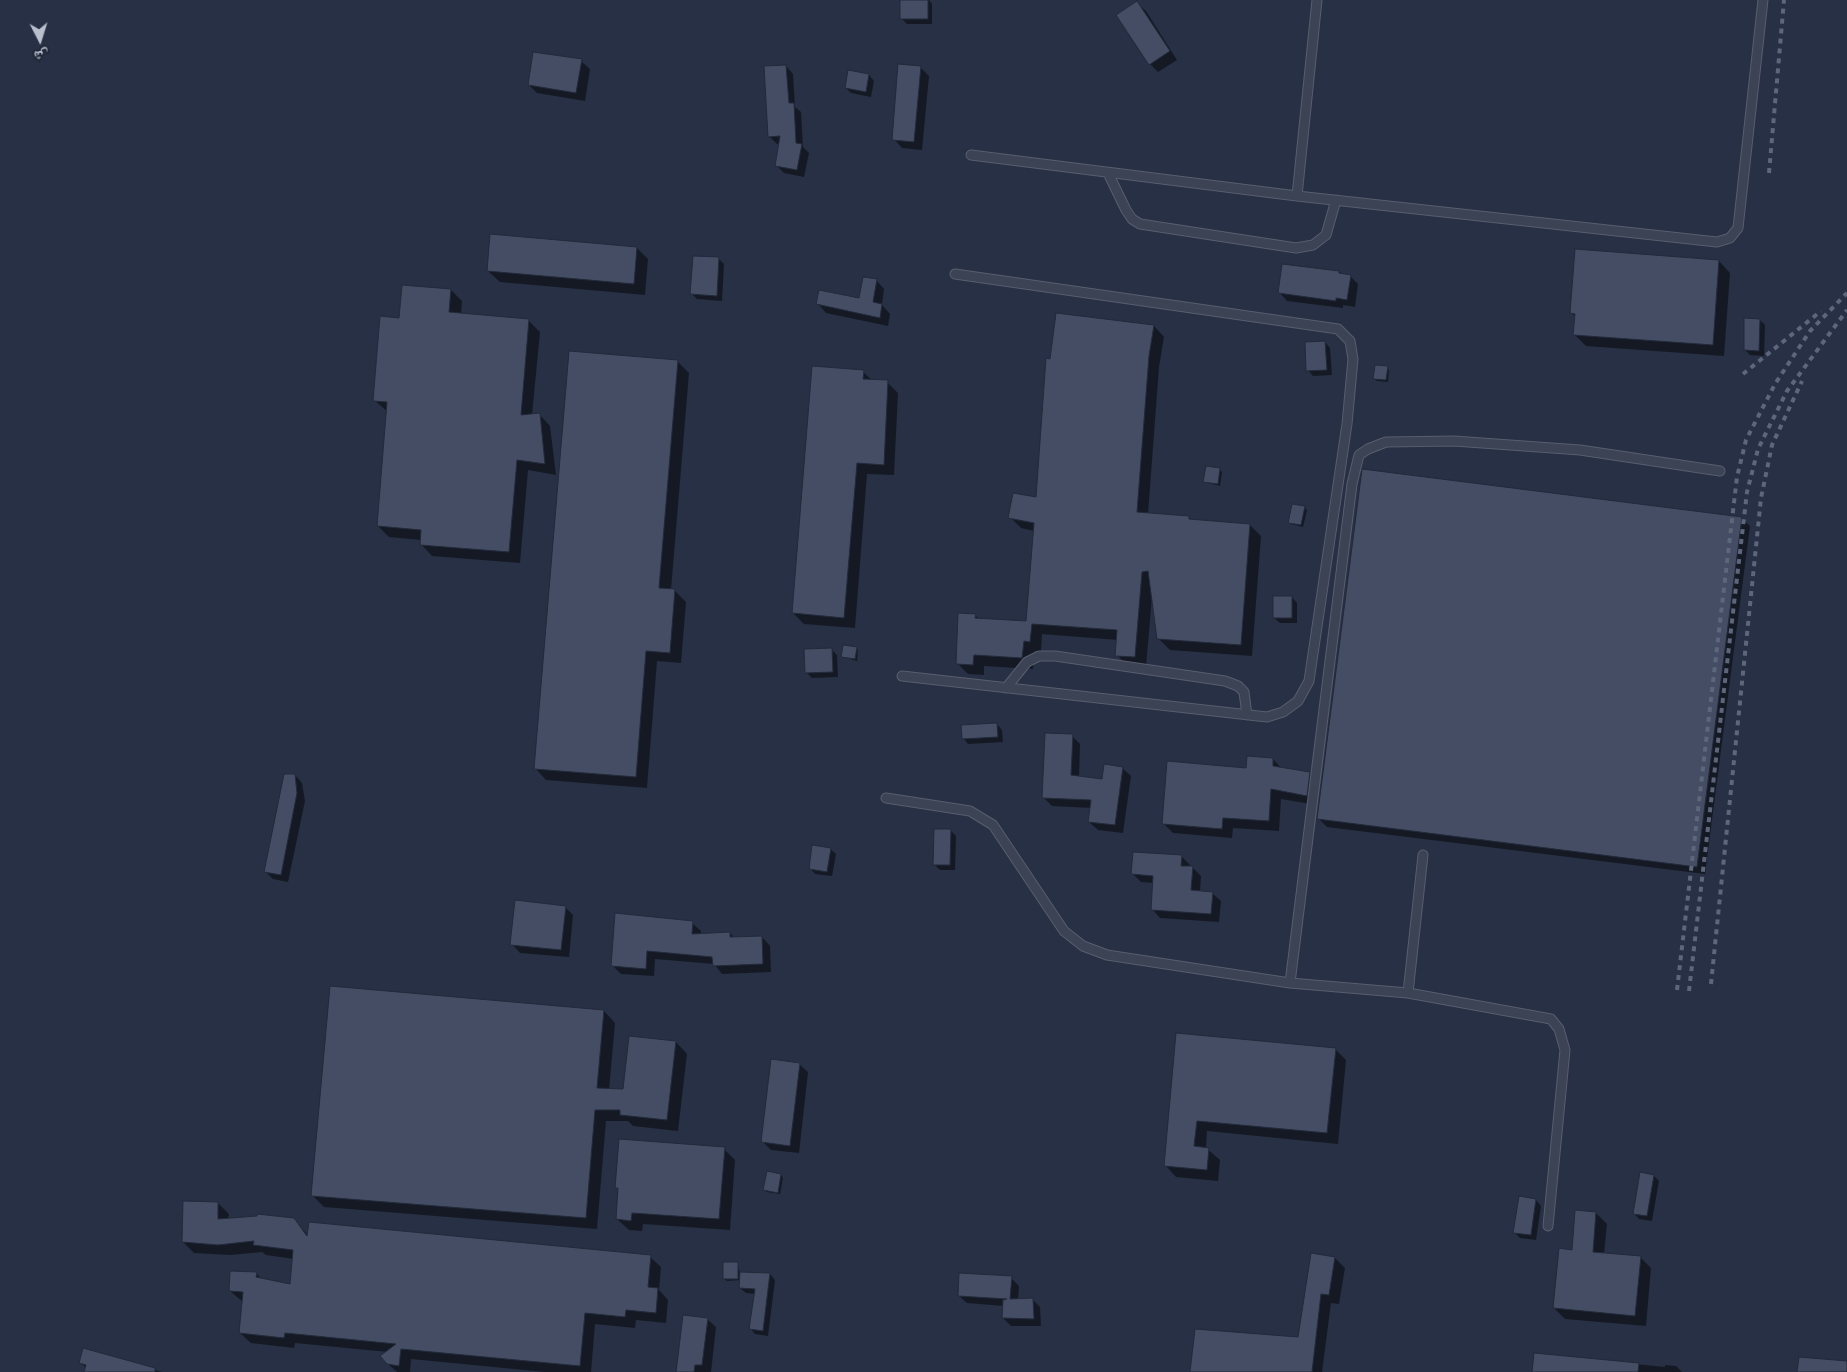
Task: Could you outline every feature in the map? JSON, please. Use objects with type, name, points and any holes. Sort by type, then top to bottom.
[{"type":"lane","points":[[1297,196],[1317,0]]},
{"type":"lane","points":[[971,156],[1297,196],[1717,242],[1730,238],[1738,228],[1763,0]]},
{"type":"lane","points":[[1108,173],[1126,210],[1132,219],[1140,224],[1296,248],[1314,245],[1326,235],[1336,200]]},
{"type":"lane","points":[[902,676],[1267,717],[1282,712],[1298,701],[1309,681],[1347,424],[1352,359],[1350,341],[1338,329],[955,274]]},
{"type":"lane","points":[[1290,983],[1352,484],[1359,455],[1368,449],[1386,442],[1454,441],[1580,450],[1720,472]]},
{"type":"lane","points":[[1006,688],[1028,662],[1039,656],[1055,656],[1225,681],[1238,686],[1244,692],[1247,714]]},
{"type":"lane","points":[[886,798],[970,811],[993,826],[1064,931],[1083,946],[1107,955],[1290,983],[1408,993],[1551,1019],[1559,1028],[1565,1050],[1548,1226]]},
{"type":"lane","points":[[1408,993],[1423,855]]},
{"type":"building","points":[[900,0],[928,0],[928,19],[900,19]]},
{"type":"building","points":[[1137,1],[1170,51],[1149,65],[1116,15]]},
{"type":"building","points":[[533,52],[582,59],[576,93],[528,85]]},
{"type":"building","points":[[898,64],[921,66],[914,142],[892,140]]},
{"type":"building","points":[[786,65],[789,103],[794,103],[796,143],[802,144],[797,170],[775,166],[780,136],[768,137],[764,66]]},
{"type":"building","points":[[848,70],[869,74],[866,92],[845,88]]},
{"type":"building","points":[[490,234],[637,247],[634,284],[487,271]]},
{"type":"building","points":[[1575,249],[1719,260],[1713,345],[1573,335],[1575,314],[1570,313]]},
{"type":"building","points":[[693,256],[719,257],[717,296],[690,294]]},
{"type":"building","points":[[1282,264],[1339,271],[1339,273],[1351,275],[1347,300],[1336,298],[1336,301],[1278,293]]},
{"type":"building","points":[[863,277],[877,279],[873,302],[882,304],[880,318],[816,304],[819,290],[859,298]]},
{"type":"building","points":[[402,285],[451,289],[449,312],[529,319],[521,415],[540,413],[545,464],[517,460],[509,552],[420,545],[421,530],[377,526],[387,402],[373,401],[380,316],[399,318]]},
{"type":"building","points":[[1056,313],[1154,325],[1149,356],[1137,512],[1189,516],[1189,519],[1250,524],[1241,645],[1157,639],[1148,571],[1142,572],[1135,657],[1115,656],[1117,630],[1032,624],[1030,642],[1024,641],[1022,658],[974,655],[973,665],[956,664],[958,613],[976,614],[975,618],[1026,621],[1034,523],[1008,518],[1013,493],[1036,497],[1046,358],[1050,359]]},
{"type":"building","points":[[1744,318],[1760,319],[1759,351],[1744,350]]},
{"type":"building","points":[[1325,341],[1327,370],[1306,371],[1305,342]]},
{"type":"building","points":[[569,351],[678,360],[659,588],[675,589],[670,653],[646,651],[636,777],[534,769]]},
{"type":"building","points":[[1375,365],[1388,366],[1386,380],[1373,379]]},
{"type":"building","points":[[812,366],[864,370],[863,379],[888,380],[884,465],[857,463],[844,618],[792,613]]},
{"type":"building","points":[[1206,466],[1220,468],[1218,484],[1203,482]]},
{"type":"building","points":[[1362,469],[1742,517],[1697,867],[1317,819]]},
{"type":"building","points":[[1292,504],[1305,506],[1301,525],[1288,523]]},
{"type":"building","points":[[1273,596],[1292,596],[1292,618],[1273,618]]},
{"type":"building","points":[[843,645],[857,647],[855,659],[841,657]]},
{"type":"building","points":[[832,648],[833,672],[805,673],[804,649]]},
{"type":"building","points":[[997,723],[998,737],[962,739],[961,725]]},
{"type":"building","points":[[1045,733],[1073,734],[1071,775],[1102,779],[1104,764],[1123,767],[1115,825],[1088,822],[1091,800],[1042,798]]},
{"type":"building","points":[[1247,756],[1273,758],[1273,766],[1310,772],[1307,796],[1271,789],[1269,821],[1223,818],[1222,829],[1162,824],[1167,761],[1246,768]]},
{"type":"building","points":[[284,774],[295,774],[297,793],[281,875],[264,872]]},
{"type":"building","points":[[934,829],[951,829],[950,865],[933,865]]},
{"type":"building","points":[[812,845],[831,848],[827,872],[809,869]]},
{"type":"building","points":[[1133,852],[1182,855],[1181,866],[1193,866],[1191,890],[1213,892],[1211,914],[1151,910],[1153,876],[1131,874]]},
{"type":"building","points":[[515,900],[566,906],[561,950],[510,945]]},
{"type":"building","points":[[615,913],[693,921],[692,934],[730,932],[730,937],[762,936],[763,964],[713,966],[712,957],[647,951],[646,969],[611,966]]},
{"type":"building","points":[[330,986],[604,1010],[597,1088],[623,1089],[629,1036],[676,1041],[667,1120],[620,1115],[620,1110],[595,1110],[586,1218],[311,1196]]},
{"type":"building","points":[[1176,1033],[1336,1048],[1327,1133],[1197,1121],[1194,1146],[1209,1148],[1207,1170],[1164,1166]]},
{"type":"building","points":[[771,1059],[800,1063],[790,1146],[761,1142]]},
{"type":"building","points":[[619,1139],[725,1147],[719,1219],[632,1213],[631,1221],[616,1219],[618,1188],[615,1188]]},
{"type":"building","points":[[767,1171],[781,1174],[778,1193],[763,1190]]},
{"type":"building","points":[[1640,1172],[1654,1175],[1647,1216],[1633,1214]]},
{"type":"building","points":[[1519,1196],[1536,1199],[1531,1235],[1513,1233]]},
{"type":"building","points":[[183,1201],[218,1202],[218,1219],[257,1216],[257,1214],[294,1218],[307,1236],[309,1222],[651,1255],[648,1287],[658,1288],[656,1313],[626,1310],[625,1317],[585,1313],[580,1366],[401,1349],[399,1366],[387,1364],[380,1356],[396,1344],[285,1333],[284,1338],[239,1333],[243,1292],[229,1291],[230,1271],[257,1272],[256,1277],[290,1284],[293,1250],[253,1245],[254,1241],[218,1245],[182,1242]]},
{"type":"building","points":[[1575,1210],[1596,1212],[1593,1252],[1641,1256],[1635,1316],[1553,1308],[1559,1248],[1572,1250]]},
{"type":"building","points":[[1311,1253],[1335,1257],[1329,1295],[1321,1294],[1312,1372],[1190,1372],[1195,1329],[1298,1337]]},
{"type":"building","points":[[723,1262],[738,1262],[738,1279],[723,1279]]},
{"type":"building","points":[[740,1272],[770,1273],[763,1331],[749,1329],[755,1289],[739,1288]]},
{"type":"building","points":[[959,1273],[1012,1276],[1010,1299],[1033,1298],[1034,1319],[1002,1318],[1003,1300],[1007,1299],[958,1296]]},
{"type":"building","points":[[683,1315],[708,1318],[702,1365],[695,1365],[694,1372],[676,1372]]},
{"type":"building","points":[[83,1348],[155,1368],[155,1372],[84,1372],[86,1365],[79,1363]]},
{"type":"building","points":[[1534,1353],[1639,1363],[1638,1372],[1532,1372]]},
{"type":"building","points":[[1799,1357],[1847,1361],[1847,1372],[1797,1372]]},
{"type":"railway","points":[[1769,173],[1784,0]]},
{"type":"railway","points":[[1677,990],[1737,477],[1746,440],[1775,384],[1810,331],[1847,293]]},
{"type":"railway","points":[[1689,991],[1747,492],[1758,449],[1787,391],[1847,310]]},
{"type":"railway","points":[[1743,374],[1821,311]]},
{"type":"railway","points":[[1711,984],[1761,498],[1772,445],[1802,381]]}]
